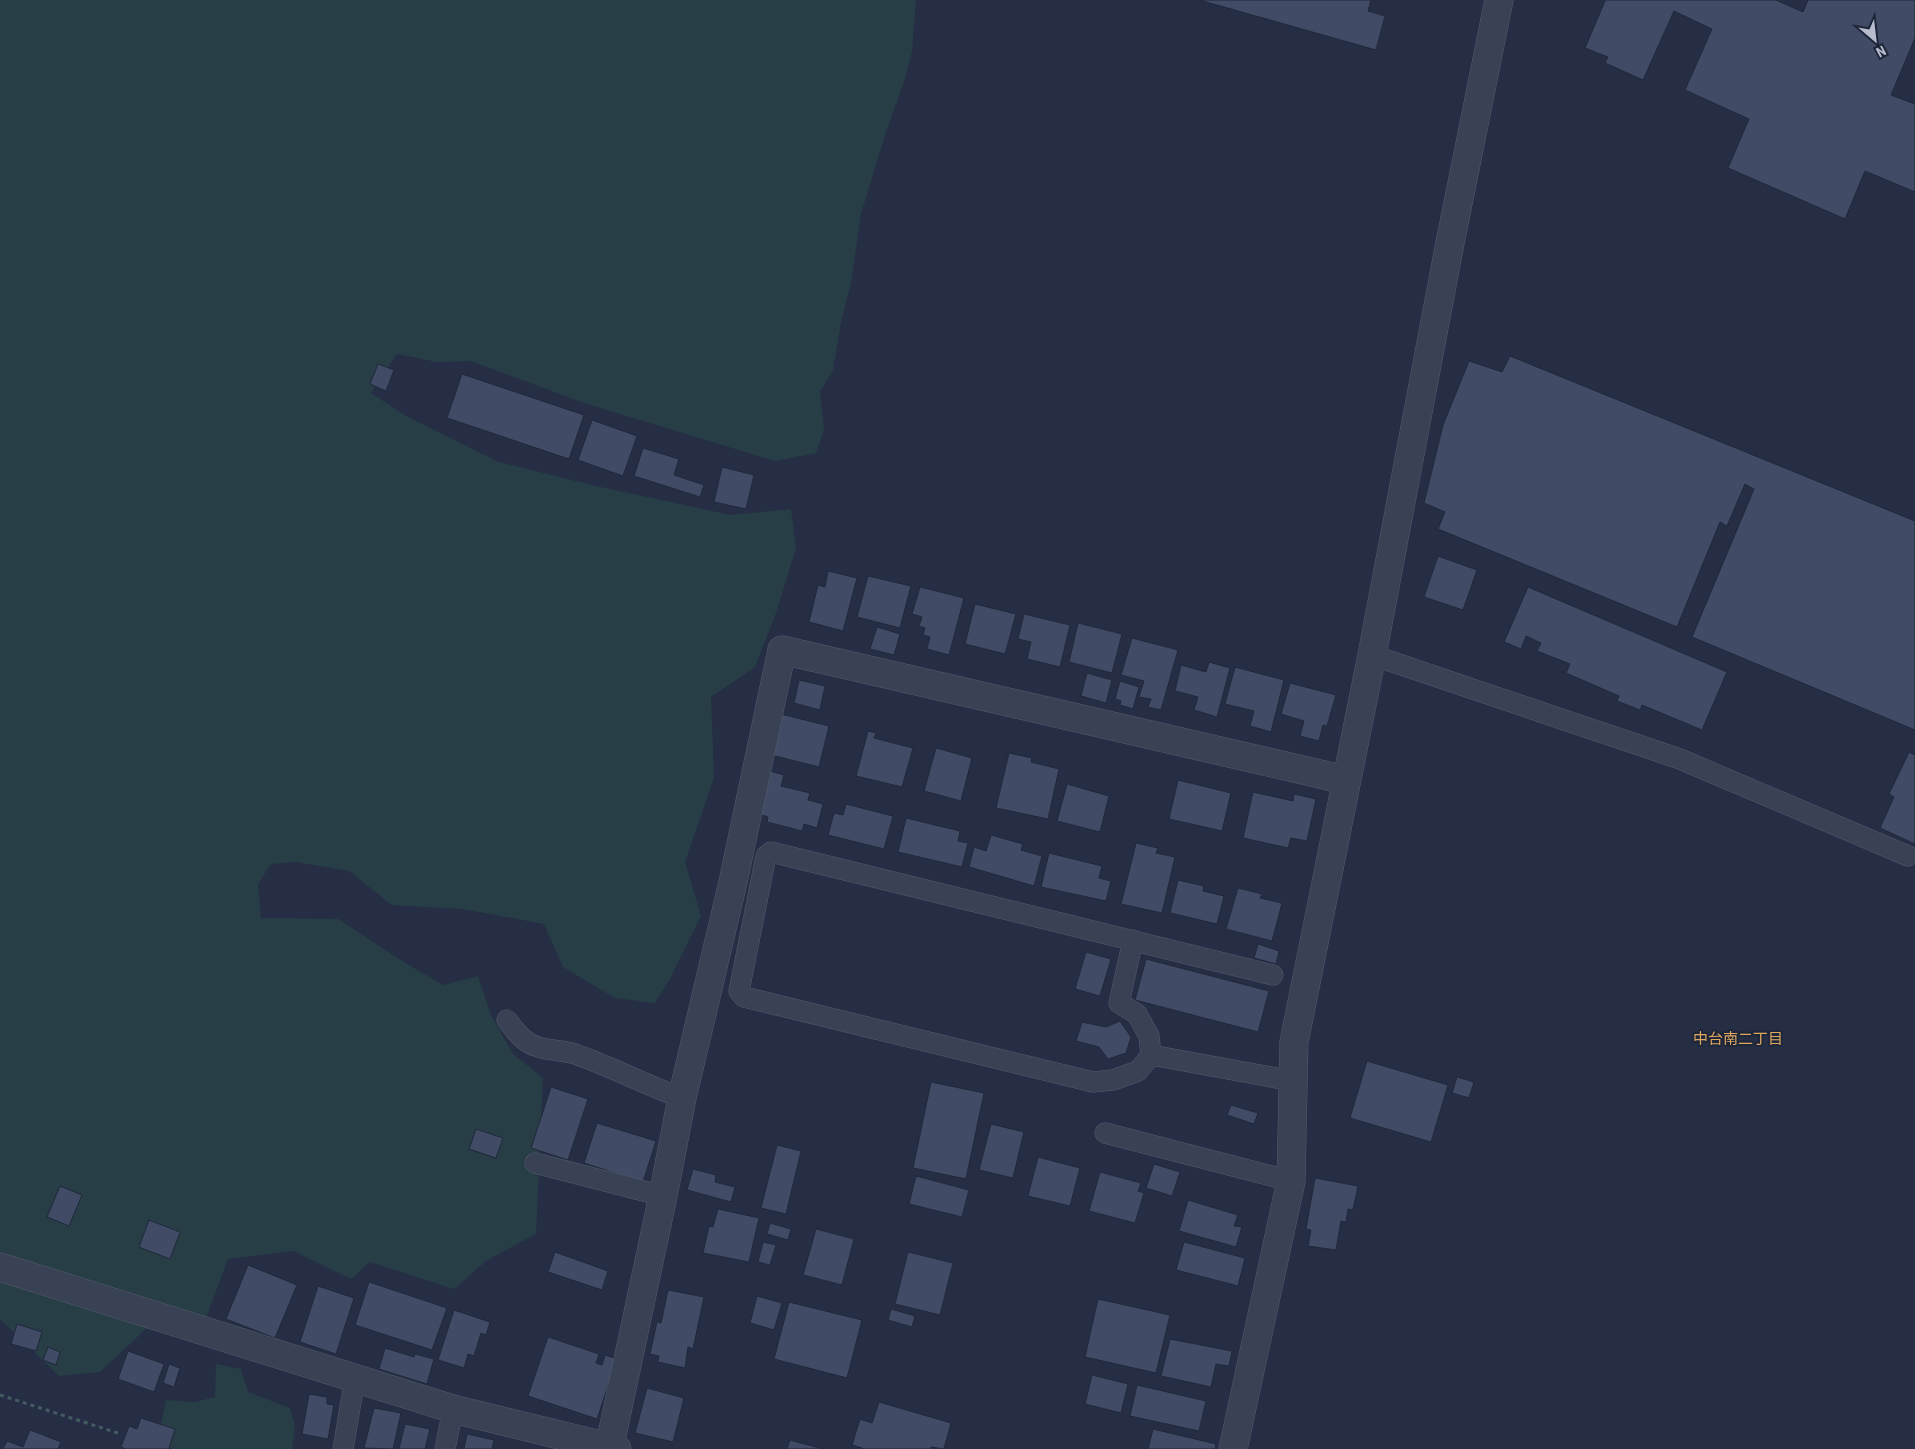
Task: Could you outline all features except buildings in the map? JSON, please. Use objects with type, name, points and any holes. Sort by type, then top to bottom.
[{"type":"street","points":[[1233,1449],[1291,1181],[1294,1042],[1372,655],[1448,248],[1499,0]]},
{"type":"street","points":[[0,1267],[454,1409],[612,1448],[682,1098],[733,882],[782,650],[1346,780]]},
{"type":"lane","points":[[1372,655],[1680,759],[1908,856]]},
{"type":"lane","points":[[1133,940],[1119,1002],[1138,1014],[1149,1036],[1150,1055],[1138,1071],[1113,1080],[1093,1082],[744,998],[739,991],[766,856],[771,852],[1133,940],[1273,975]]},
{"type":"lane","points":[[507,1020],[518,1036],[537,1047],[573,1053],[682,1098]]},
{"type":"lane","points":[[1150,1055],[1293,1081]]},
{"type":"lane","points":[[1105,1133],[1291,1181]]},
{"type":"lane","points":[[535,1162],[663,1196]]},
{"type":"lane","points":[[343,1449],[355,1378]]},
{"type":"lane","points":[[444,1449],[454,1409]]},
{"type":"path","points":[[0,1395],[121,1434]]},
{"type":"shaded area","points":[[0,0],[916,0],[912,52],[861,214],[851,283],[841,322],[833,370],[820,392],[824,430],[816,453],[775,461],[584,403],[471,361],[437,362],[397,354],[371,393],[406,416],[499,462],[596,486],[731,515],[791,509],[796,548],[776,613],[755,667],[711,697],[714,778],[685,862],[701,916],[670,979],[655,1003],[615,998],[563,967],[544,924],[463,909],[392,905],[349,871],[296,862],[271,864],[258,884],[261,918],[338,919],[443,985],[478,976],[491,1015],[513,1054],[543,1078],[536,1234],[486,1261],[454,1289],[370,1262],[351,1279],[293,1251],[228,1259],[205,1321],[149,1326],[100,1372],[59,1376],[0,1319]]},
{"type":"shaded area","points":[[216,1364],[241,1369],[248,1392],[290,1408],[295,1426],[292,1449],[146,1449],[160,1429],[166,1400],[195,1402],[215,1397]]},
{"type":"district","name":"中台南二丁目","points":[[1738,1039]]}]
